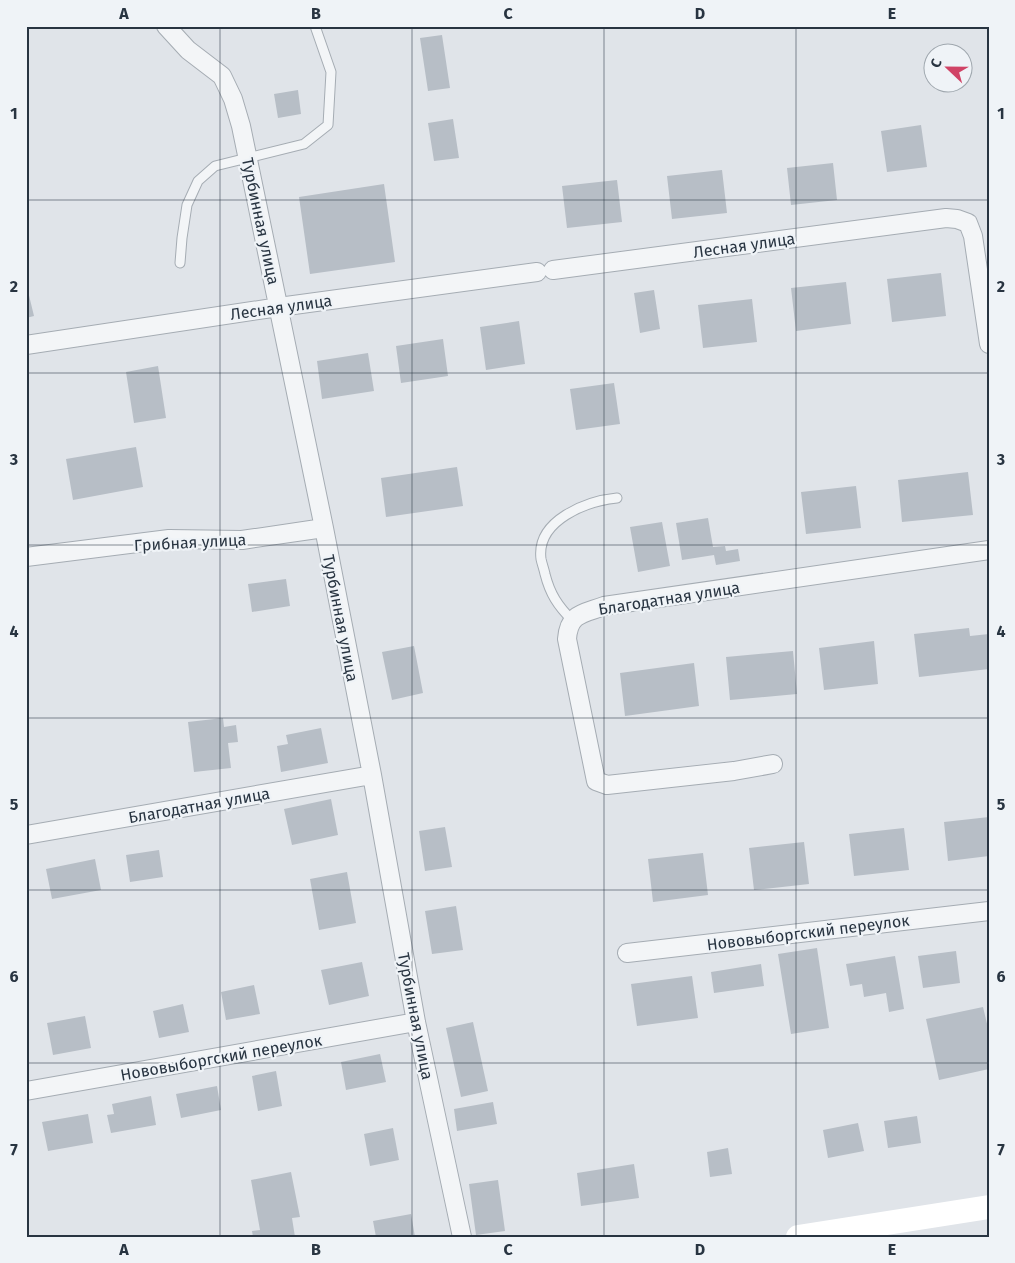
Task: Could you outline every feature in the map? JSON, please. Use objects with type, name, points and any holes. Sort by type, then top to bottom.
[{"type":"street","name":"Турбинная улица","points":[[166,26],[188,50],[222,76],[233,99],[248,158],[324,528],[372,775],[416,1022],[462,1237]]},
{"type":"street","name":"Лесная улица","points":[[26,345],[279,307],[946,218],[968,223],[974,236],[989,344]]},
{"type":"street","name":"Грибная улица","points":[[26,557],[169,539],[242,540],[324,528]]},
{"type":"street","name":"Благодатная улица","points":[[572,620],[576,616],[604,606],[989,550]]},
{"type":"street","points":[[572,620],[568,629],[567,639],[596,781],[607,785],[734,771],[773,764]]},
{"type":"street","name":"Благодатная улица","points":[[26,835],[372,775]]},
{"type":"street","name":"Нововыборгский переулок","points":[[627,953],[989,912]]},
{"type":"street","name":"Нововыборгский переулок","points":[[26,1091],[416,1022]]},
{"type":"street","points":[[798,1237],[989,1207]]},
{"type":"lane","points":[[180,263],[187,205],[198,181],[215,166],[304,144],[328,125],[331,72],[315,26]]},
{"type":"lane","points":[[572,620],[559,607],[548,586],[541,558],[545,537],[557,521],[564,516],[586,505],[617,498]]},
{"type":"building","points":[[442,35],[450,88],[428,91],[420,38]]},
{"type":"building","points":[[298,90],[301,114],[278,118],[274,94]]},
{"type":"building","points":[[453,119],[459,158],[434,161],[428,123]]},
{"type":"building","points":[[921,125],[927,167],[887,172],[881,131]]},
{"type":"building","points":[[833,163],[837,200],[791,205],[787,168]]},
{"type":"building","points":[[722,170],[727,213],[672,219],[667,176]]},
{"type":"building","points":[[617,180],[622,222],[567,228],[562,186]]},
{"type":"building","points":[[384,184],[395,262],[310,274],[299,197]]},
{"type":"building","points":[[941,273],[946,316],[892,322],[887,279]]},
{"type":"building","points":[[846,282],[851,324],[796,331],[791,288]]},
{"type":"building","points":[[26,283],[34,316],[26,318]]},
{"type":"building","points":[[654,290],[660,329],[640,333],[634,293]]},
{"type":"building","points":[[752,299],[757,342],[703,348],[698,305]]},
{"type":"building","points":[[519,321],[525,364],[486,370],[480,327]]},
{"type":"building","points":[[443,339],[448,376],[401,383],[396,346]]},
{"type":"building","points":[[368,353],[374,391],[322,399],[317,361]]},
{"type":"building","points":[[158,366],[166,418],[134,423],[126,372]]},
{"type":"building","points":[[614,383],[620,424],[576,430],[570,389]]},
{"type":"building","points":[[136,447],[143,487],[73,500],[66,459]]},
{"type":"building","points":[[457,467],[463,506],[386,517],[381,478]]},
{"type":"building","points":[[968,472],[973,515],[902,522],[898,480]]},
{"type":"building","points":[[856,486],[861,528],[806,534],[801,492]]},
{"type":"building","points":[[708,518],[713,547],[725,546],[726,551],[738,549],[740,561],[716,565],[714,555],[682,560],[676,523]]},
{"type":"building","points":[[662,522],[670,566],[638,572],[630,527]]},
{"type":"building","points":[[286,579],[290,606],[252,612],[248,584]]},
{"type":"building","points":[[969,628],[970,636],[989,634],[989,669],[919,677],[914,634]]},
{"type":"building","points":[[874,641],[878,684],[824,690],[819,648]]},
{"type":"building","points":[[414,646],[423,693],[392,700],[382,652]]},
{"type":"building","points":[[793,651],[797,694],[730,700],[726,657]]},
{"type":"building","points":[[694,663],[699,706],[625,716],[620,673]]},
{"type":"building","points":[[223,718],[224,727],[236,725],[238,742],[228,743],[231,768],[194,772],[188,722]]},
{"type":"building","points":[[321,728],[328,763],[281,772],[277,746],[288,744],[286,735]]},
{"type":"building","points":[[331,799],[338,835],[292,845],[284,809]]},
{"type":"building","points":[[989,817],[989,856],[948,861],[944,822]]},
{"type":"building","points":[[445,827],[452,867],[425,871],[419,831]]},
{"type":"building","points":[[904,828],[909,870],[854,876],[849,834]]},
{"type":"building","points":[[804,842],[809,884],[754,890],[749,848]]},
{"type":"building","points":[[159,850],[163,877],[130,882],[126,855]]},
{"type":"building","points":[[703,853],[708,895],[653,902],[648,859]]},
{"type":"building","points":[[95,859],[101,890],[52,899],[46,869]]},
{"type":"building","points":[[347,872],[356,923],[319,930],[310,879]]},
{"type":"building","points":[[456,906],[463,950],[432,954],[425,911]]},
{"type":"building","points":[[817,948],[829,1028],[791,1034],[778,954]]},
{"type":"building","points":[[956,951],[960,983],[923,988],[918,956]]},
{"type":"building","points":[[895,956],[904,1009],[889,1012],[886,993],[864,997],[862,984],[850,986],[846,964]]},
{"type":"building","points":[[362,962],[369,996],[329,1005],[321,970]]},
{"type":"building","points":[[761,964],[764,986],[714,993],[711,972]]},
{"type":"building","points":[[692,976],[698,1018],[637,1026],[631,984]]},
{"type":"building","points":[[254,985],[260,1014],[226,1020],[221,992]]},
{"type":"building","points":[[183,1004],[189,1032],[159,1038],[153,1011]]},
{"type":"building","points":[[983,1007],[989,1032],[989,1069],[939,1080],[926,1019]]},
{"type":"building","points":[[85,1016],[91,1048],[53,1055],[47,1023]]},
{"type":"building","points":[[473,1022],[488,1091],[461,1097],[446,1028]]},
{"type":"building","points":[[380,1054],[386,1082],[346,1090],[341,1062]]},
{"type":"building","points":[[276,1071],[282,1106],[258,1111],[252,1076]]},
{"type":"building","points":[[217,1086],[221,1110],[181,1118],[176,1094]]},
{"type":"building","points":[[151,1096],[156,1125],[111,1133],[107,1115],[114,1114],[112,1104]]},
{"type":"building","points":[[493,1102],[497,1124],[457,1131],[454,1109]]},
{"type":"building","points":[[88,1114],[93,1143],[48,1151],[42,1122]]},
{"type":"building","points":[[917,1116],[921,1143],[888,1148],[884,1121]]},
{"type":"building","points":[[858,1123],[864,1151],[828,1158],[823,1130]]},
{"type":"building","points":[[393,1128],[399,1160],[370,1166],[364,1134]]},
{"type":"building","points":[[728,1148],[732,1174],[710,1177],[707,1152]]},
{"type":"building","points":[[634,1164],[639,1198],[581,1206],[577,1173]]},
{"type":"building","points":[[291,1172],[300,1217],[292,1218],[295,1237],[253,1237],[252,1231],[260,1230],[251,1180]]},
{"type":"building","points":[[498,1180],[505,1231],[476,1235],[469,1184]]},
{"type":"building","points":[[411,1214],[415,1237],[376,1237],[373,1221]]}]
